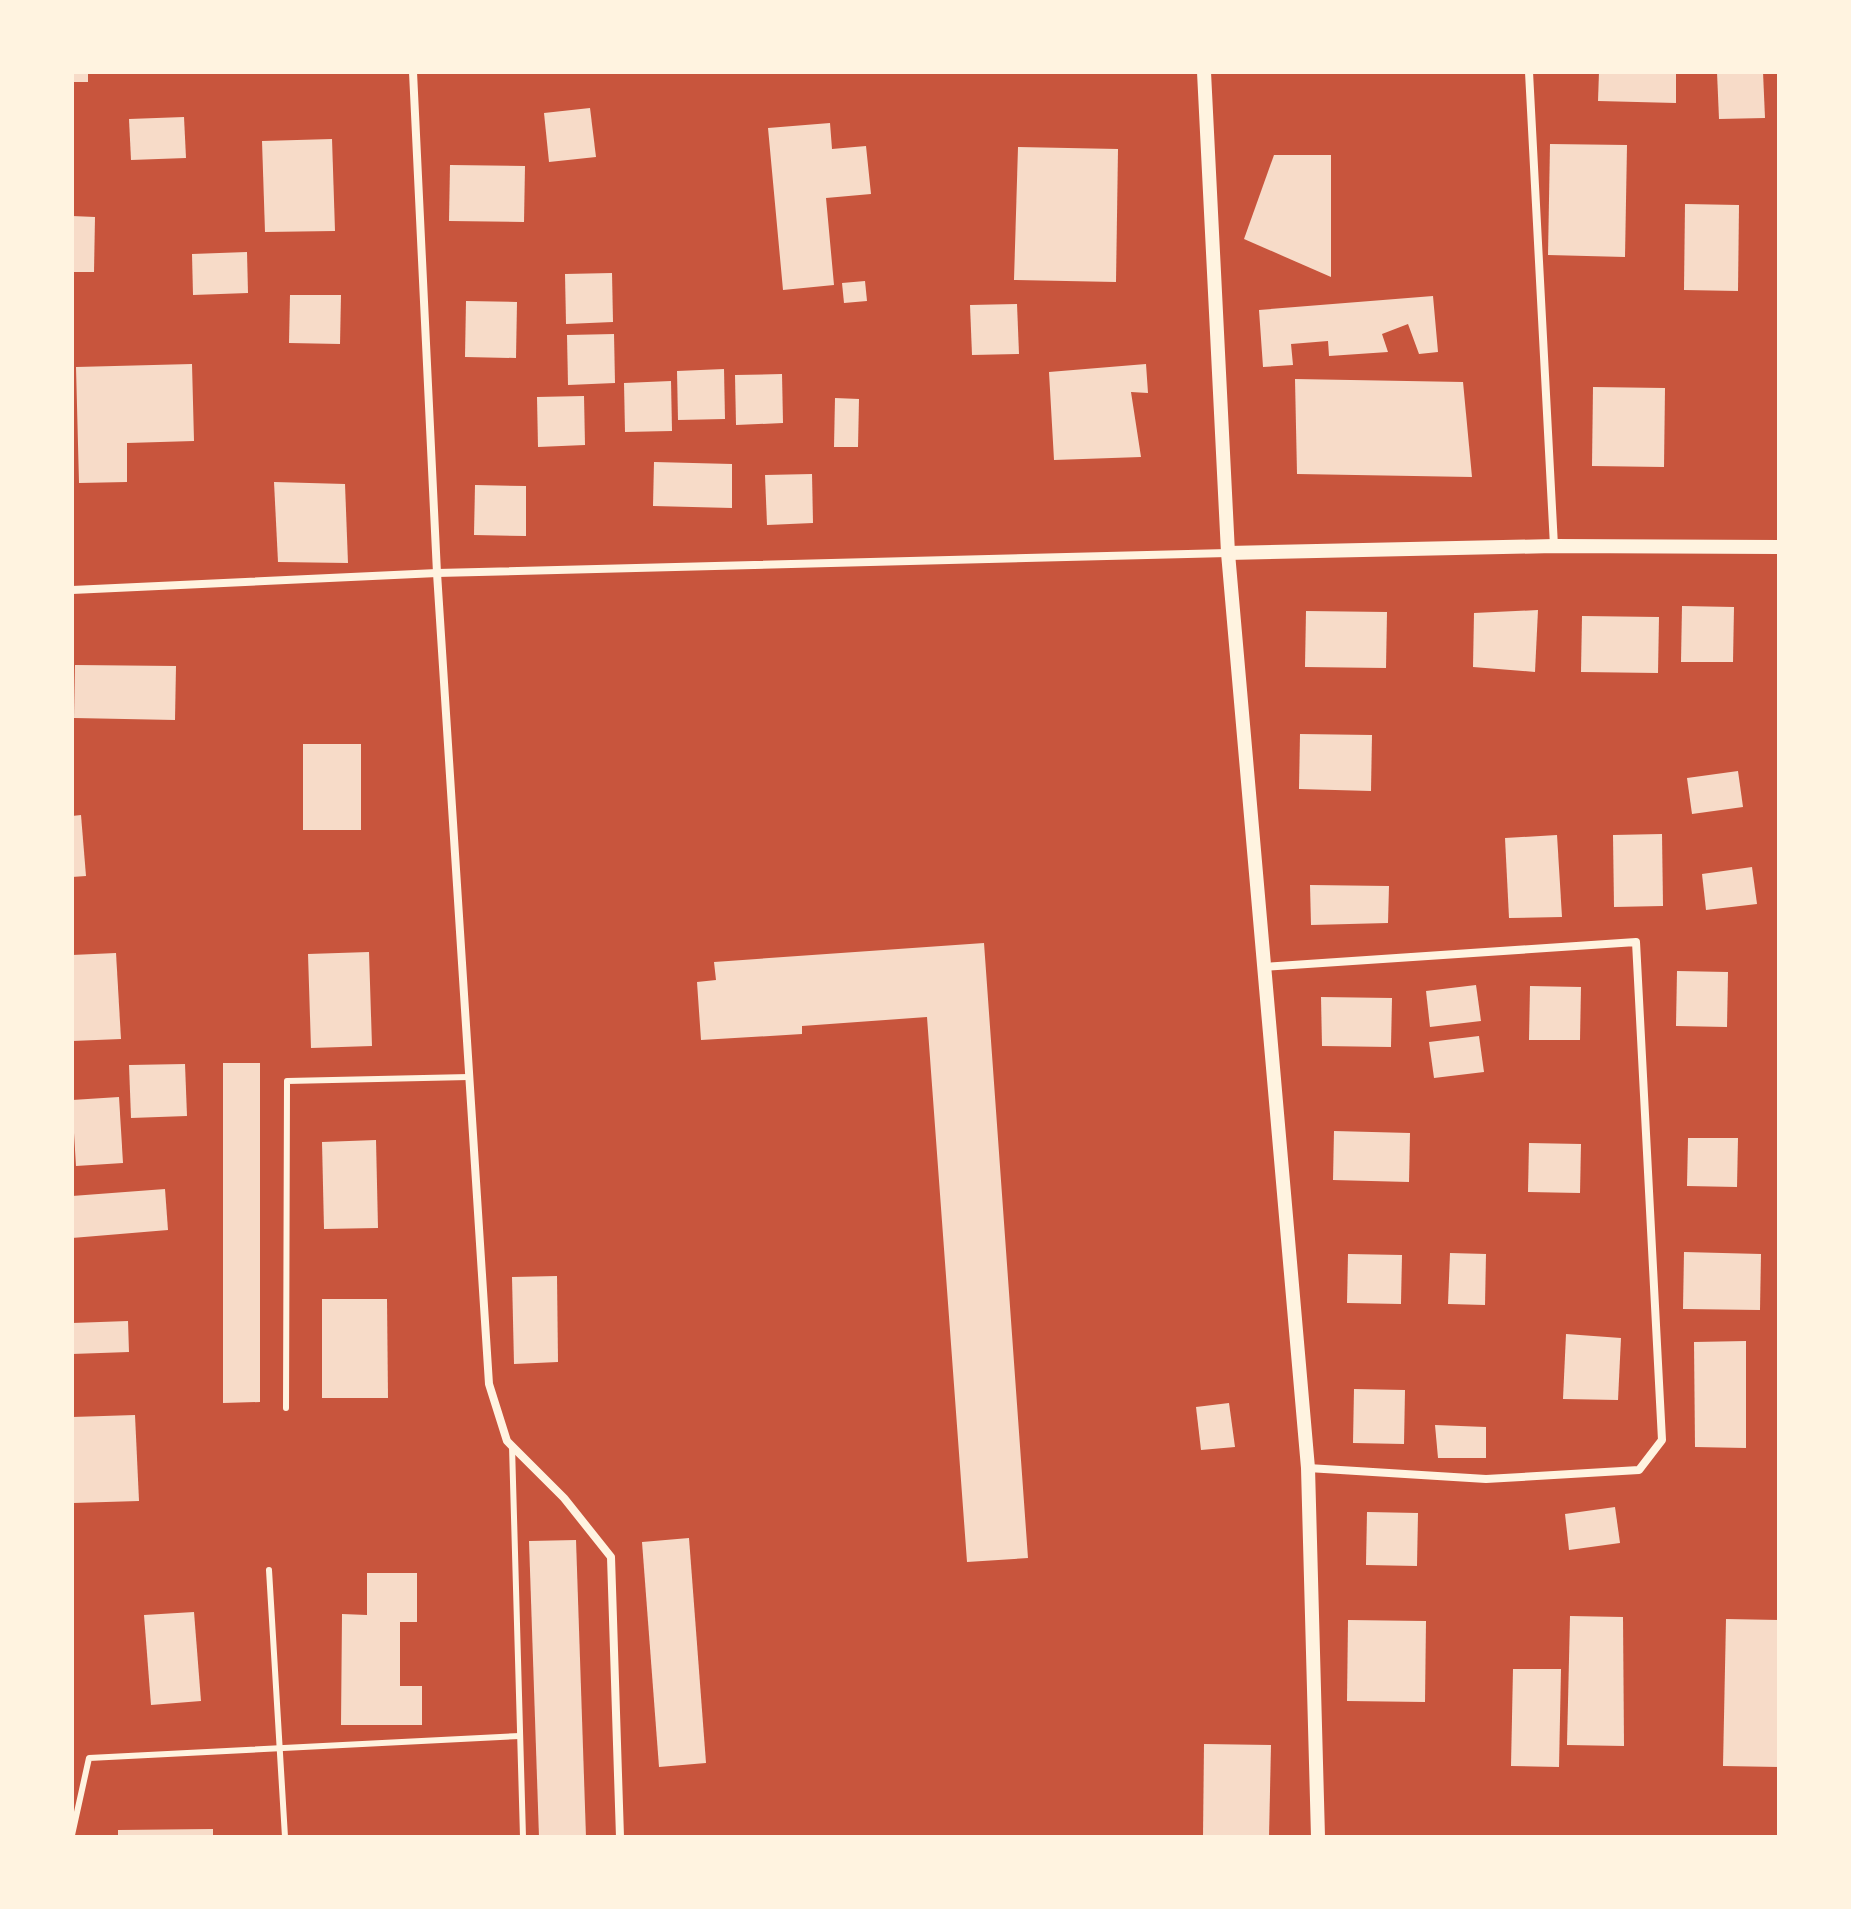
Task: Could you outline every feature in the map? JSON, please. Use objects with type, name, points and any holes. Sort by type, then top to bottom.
[{"type":"street","points":[[413,72],[437,573],[489,1384],[507,1441],[564,1498],[611,1557],[620,1837]]},
{"type":"street","points":[[1204,72],[1228,553],[1308,1468],[1318,1837]]},
{"type":"street","points":[[1529,72],[1554,546]]},
{"type":"street","points":[[72,590],[437,573],[1228,553],[1554,546],[1779,547]]},
{"type":"street","points":[[1263,967],[1636,942],[1662,1440],[1639,1470],[1486,1479],[1308,1468]]},
{"type":"lane","points":[[286,1408],[287,1081],[469,1077]]},
{"type":"lane","points":[[512,1446],[523,1837]]},
{"type":"lane","points":[[269,1570],[285,1837]]},
{"type":"lane","points":[[72,1835],[89,1758],[520,1736]]},
{"type":"building","points":[[72,72],[88,72],[88,82],[72,82]]},
{"type":"building","points":[[1599,72],[1676,72],[1676,103],[1598,101]]},
{"type":"building","points":[[1717,72],[1763,72],[1765,118],[1719,119]]},
{"type":"building","points":[[590,108],[596,157],[549,162],[544,113]]},
{"type":"building","points":[[184,117],[186,158],[131,160],[129,119]]},
{"type":"building","points":[[830,123],[832,149],[866,146],[871,194],[826,198],[834,285],[783,290],[768,128]]},
{"type":"building","points":[[332,139],[335,231],[265,232],[262,141]]},
{"type":"building","points":[[1550,144],[1627,145],[1625,257],[1548,255]]},
{"type":"building","points":[[1018,147],[1118,149],[1116,282],[1014,280]]},
{"type":"building","points":[[1274,155],[1331,155],[1331,277],[1244,239]]},
{"type":"building","points":[[450,165],[525,166],[524,222],[449,221]]},
{"type":"building","points":[[1685,204],[1739,205],[1738,291],[1684,290]]},
{"type":"building","points":[[72,216],[95,217],[94,272],[72,272]]},
{"type":"building","points":[[247,252],[248,293],[193,295],[192,254]]},
{"type":"building","points":[[612,273],[613,322],[566,324],[565,274]]},
{"type":"building","points":[[865,281],[867,301],[844,303],[842,283]]},
{"type":"building","points":[[290,295],[341,295],[340,344],[289,343]]},
{"type":"building","points":[[1433,296],[1438,352],[1419,354],[1408,324],[1382,334],[1388,352],[1329,356],[1328,341],[1291,344],[1293,365],[1263,367],[1259,310]]},
{"type":"building","points":[[466,301],[517,302],[516,358],[465,357]]},
{"type":"building","points":[[1017,304],[1019,354],[972,355],[970,305]]},
{"type":"building","points":[[614,334],[615,383],[568,385],[567,335]]},
{"type":"building","points":[[192,364],[194,441],[127,443],[127,482],[79,483],[76,367]]},
{"type":"building","points":[[1146,364],[1148,393],[1131,392],[1141,457],[1054,460],[1049,372]]},
{"type":"building","points":[[724,369],[725,419],[678,420],[677,371]]},
{"type":"building","points":[[782,374],[783,423],[736,425],[735,375]]},
{"type":"building","points":[[1295,379],[1463,382],[1472,477],[1297,474]]},
{"type":"building","points":[[671,381],[672,431],[625,432],[624,383]]},
{"type":"building","points":[[1593,387],[1665,388],[1664,467],[1592,466]]},
{"type":"building","points":[[584,396],[585,445],[538,447],[537,397]]},
{"type":"building","points":[[835,398],[859,399],[858,447],[834,447]]},
{"type":"building","points":[[654,462],[732,464],[732,508],[653,506]]},
{"type":"building","points":[[812,474],[813,523],[767,525],[765,475]]},
{"type":"building","points":[[274,482],[345,484],[348,563],[278,562]]},
{"type":"building","points":[[475,485],[526,486],[526,536],[474,535]]},
{"type":"building","points":[[1682,606],[1734,607],[1733,662],[1681,662]]},
{"type":"building","points":[[1538,610],[1535,672],[1473,667],[1474,613]]},
{"type":"building","points":[[1306,611],[1387,612],[1386,668],[1305,667]]},
{"type":"building","points":[[1582,616],[1659,617],[1658,673],[1581,672]]},
{"type":"building","points":[[75,665],[176,666],[175,720],[74,718]]},
{"type":"building","points":[[1300,734],[1372,735],[1371,791],[1299,789]]},
{"type":"building","points":[[303,744],[361,744],[361,830],[303,830]]},
{"type":"building","points":[[1738,771],[1743,807],[1692,814],[1687,778]]},
{"type":"building","points":[[81,815],[86,876],[72,877],[72,816]]},
{"type":"building","points":[[1662,834],[1663,906],[1614,907],[1613,835]]},
{"type":"building","points":[[1557,835],[1562,917],[1509,918],[1505,838]]},
{"type":"building","points":[[1752,867],[1757,904],[1706,910],[1702,874]]},
{"type":"building","points":[[1310,885],[1389,886],[1388,923],[1311,925]]},
{"type":"building","points":[[984,943],[1028,1558],[967,1562],[927,1017],[802,1026],[802,1034],[701,1040],[697,982],[716,980],[714,962]]},
{"type":"building","points":[[369,952],[372,1046],[311,1048],[308,954]]},
{"type":"building","points":[[116,953],[121,1039],[72,1041],[72,955]]},
{"type":"building","points":[[1677,971],[1728,972],[1727,1027],[1676,1026]]},
{"type":"building","points":[[1476,985],[1481,1021],[1430,1027],[1426,991]]},
{"type":"building","points":[[1530,986],[1581,987],[1580,1040],[1529,1040]]},
{"type":"building","points":[[1321,997],[1392,998],[1391,1047],[1322,1046]]},
{"type":"building","points":[[1479,1036],[1484,1072],[1434,1078],[1429,1042]]},
{"type":"building","points":[[223,1063],[260,1063],[260,1402],[223,1403]]},
{"type":"building","points":[[185,1064],[187,1116],[131,1118],[129,1065]]},
{"type":"building","points":[[119,1097],[123,1163],[76,1166],[72,1100]]},
{"type":"building","points":[[1334,1131],[1410,1133],[1409,1182],[1333,1180]]},
{"type":"building","points":[[1688,1138],[1738,1138],[1737,1187],[1687,1186]]},
{"type":"building","points":[[376,1140],[378,1228],[324,1229],[322,1142]]},
{"type":"building","points":[[1529,1143],[1581,1144],[1580,1193],[1528,1192]]},
{"type":"building","points":[[165,1189],[168,1230],[72,1238],[72,1196]]},
{"type":"building","points":[[1684,1252],[1761,1254],[1760,1310],[1683,1309]]},
{"type":"building","points":[[1450,1253],[1486,1254],[1485,1305],[1448,1304]]},
{"type":"building","points":[[1348,1254],[1402,1255],[1401,1304],[1347,1303]]},
{"type":"building","points":[[557,1276],[558,1362],[514,1364],[512,1277]]},
{"type":"building","points":[[322,1299],[387,1299],[388,1398],[322,1398]]},
{"type":"building","points":[[128,1321],[129,1352],[72,1354],[72,1323]]},
{"type":"building","points":[[1566,1334],[1621,1338],[1618,1400],[1563,1399]]},
{"type":"building","points":[[1746,1341],[1746,1448],[1695,1447],[1694,1342]]},
{"type":"building","points":[[1354,1389],[1405,1390],[1404,1444],[1353,1443]]},
{"type":"building","points":[[1229,1403],[1235,1447],[1201,1450],[1196,1407]]},
{"type":"building","points":[[135,1415],[139,1501],[73,1503],[72,1417]]},
{"type":"building","points":[[1435,1425],[1486,1427],[1486,1458],[1438,1458]]},
{"type":"building","points":[[1615,1507],[1620,1543],[1569,1550],[1565,1514]]},
{"type":"building","points":[[1367,1512],[1418,1513],[1417,1566],[1366,1565]]},
{"type":"building","points":[[689,1538],[706,1763],[659,1767],[642,1542]]},
{"type":"building","points":[[576,1540],[586,1837],[539,1837],[529,1541]]},
{"type":"building","points":[[367,1573],[417,1573],[417,1622],[400,1622],[400,1686],[422,1686],[422,1725],[341,1725],[342,1614],[367,1615]]},
{"type":"building","points":[[194,1612],[201,1701],[151,1705],[144,1615]]},
{"type":"building","points":[[1570,1616],[1623,1617],[1624,1746],[1567,1745]]},
{"type":"building","points":[[1726,1619],[1779,1620],[1779,1767],[1723,1766]]},
{"type":"building","points":[[1348,1620],[1426,1621],[1425,1702],[1347,1701]]},
{"type":"building","points":[[1513,1669],[1561,1669],[1559,1767],[1511,1766]]},
{"type":"building","points":[[1204,1744],[1271,1745],[1269,1837],[1203,1837]]},
{"type":"building","points":[[213,1829],[213,1837],[118,1837],[118,1830]]}]
